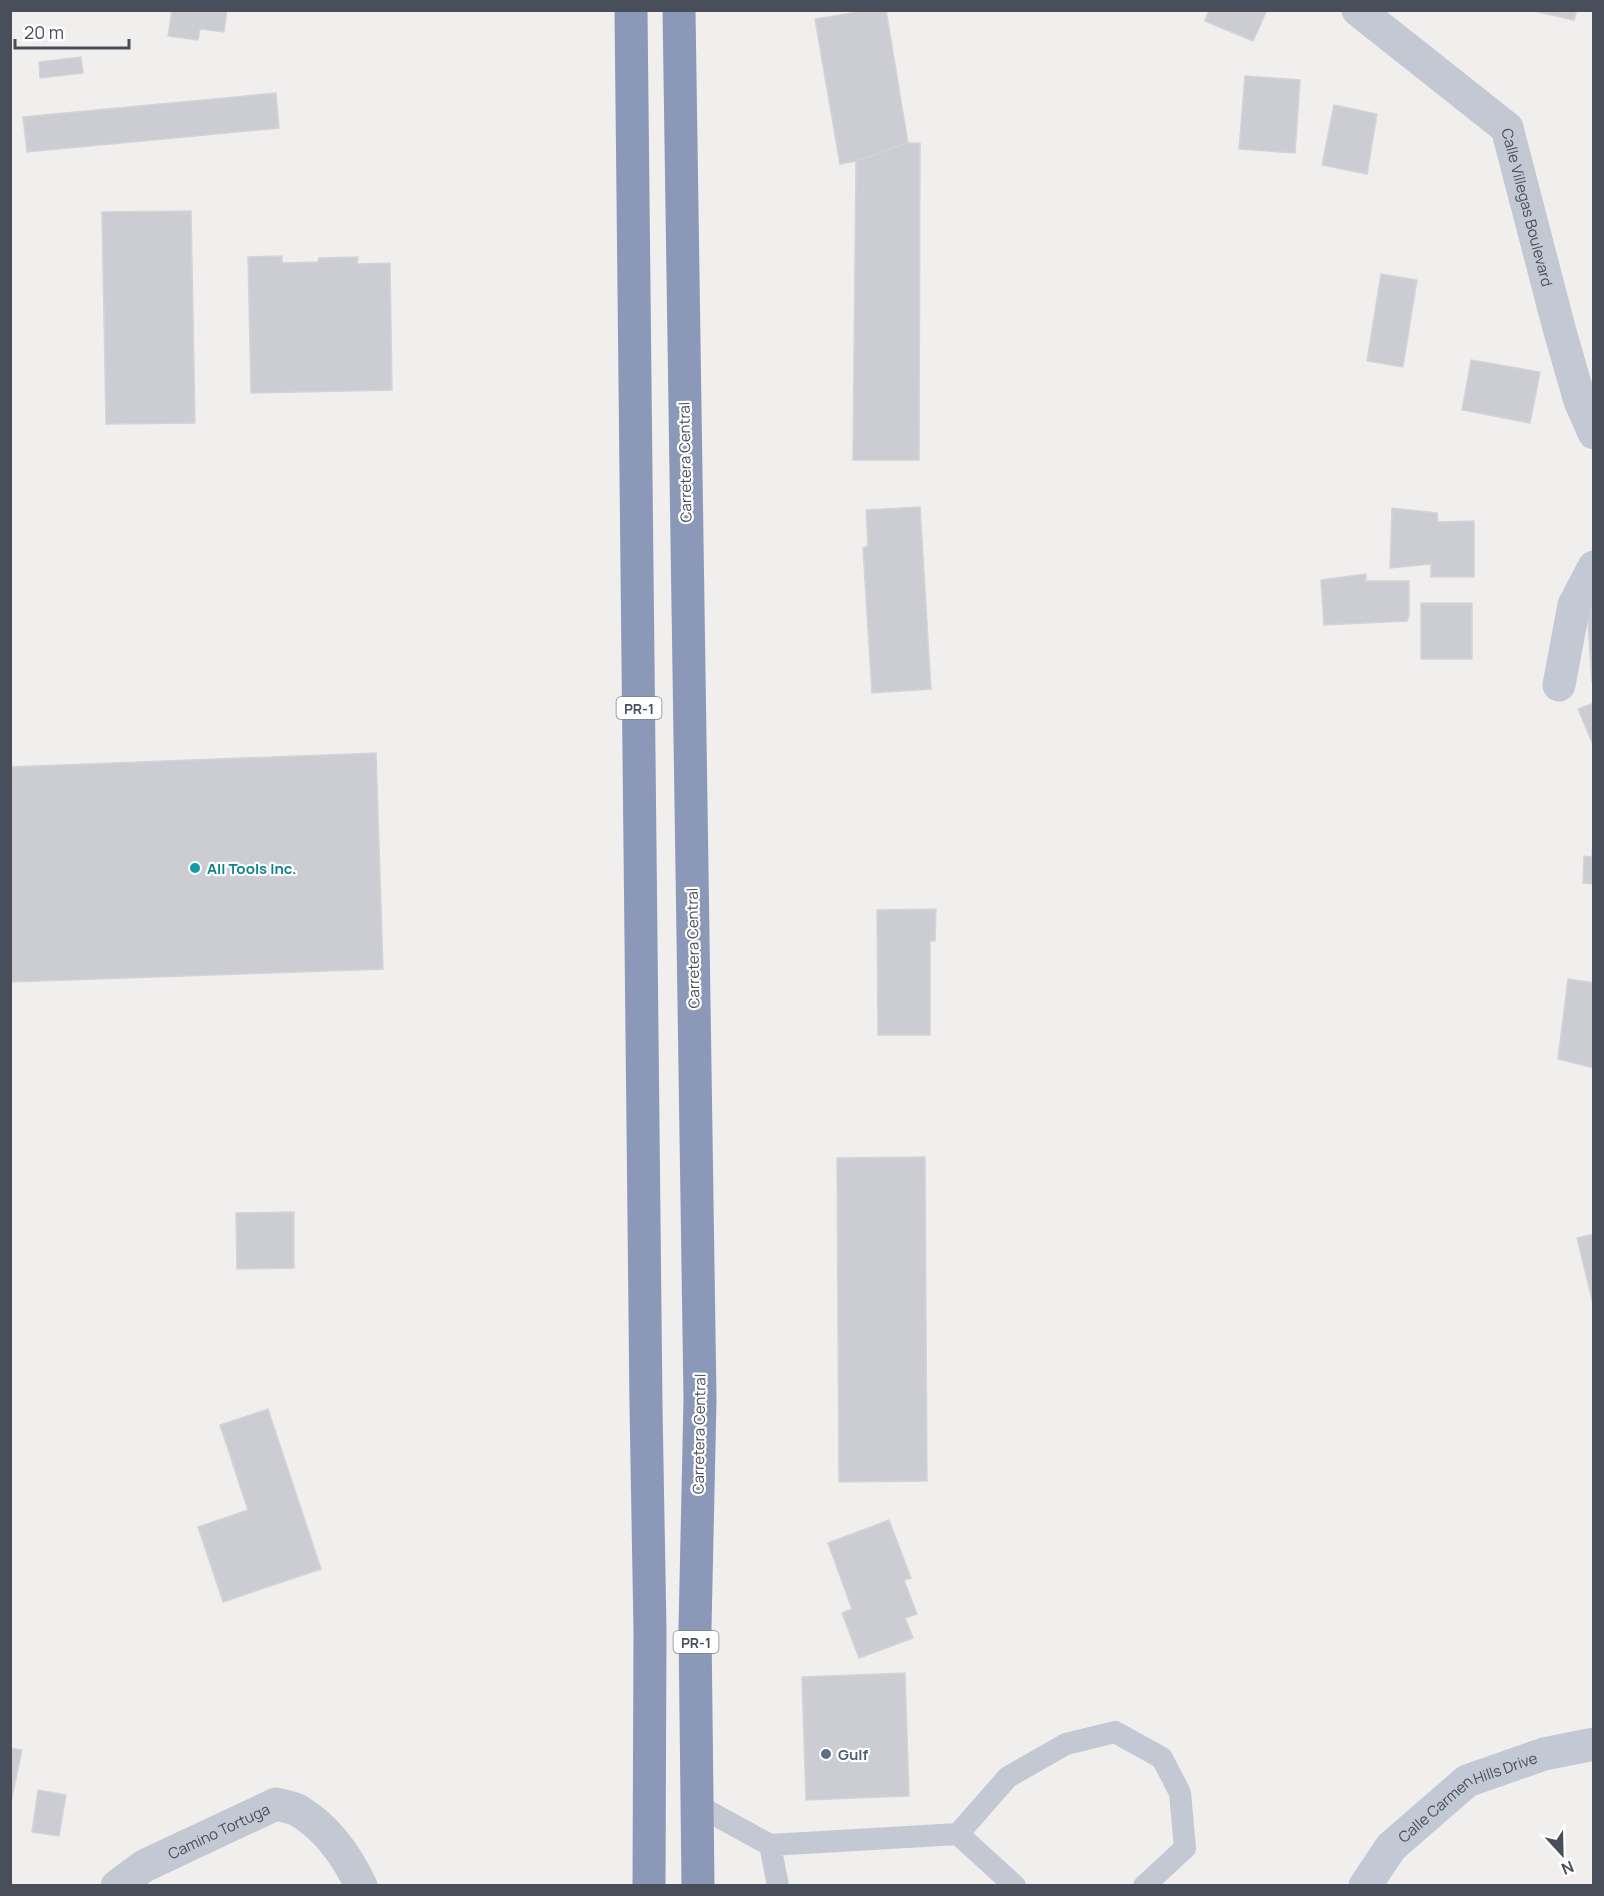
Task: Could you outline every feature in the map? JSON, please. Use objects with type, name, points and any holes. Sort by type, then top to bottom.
[{"type":"highway","name":"PR-1","points":[[631,10],[645,1407],[650,1631],[649,1886]]},
{"type":"highway","name":"Carretera Central","points":[[679,10],[700,1400],[695,1628],[698,1886]]},
{"type":"street","name":"Calle Villegas Boulevard","points":[[1358,10],[1507,128],[1559,328],[1580,401],[1593,433]]},
{"type":"street","points":[[1559,685],[1574,605],[1593,567]]},
{"type":"street","name":"Calle Carmen Hills Drive","points":[[1365,1886],[1391,1847],[1467,1781],[1544,1754],[1593,1744]]},
{"type":"street","name":"Camino Tortuga","points":[[117,1886],[144,1866],[276,1804],[298,1810],[331,1838],[352,1867],[361,1886]]},
{"type":"lane","points":[[697,1804],[770,1845],[958,1834],[1008,1777],[1066,1744],[1115,1732],[1162,1758],[1180,1793],[1185,1848],[1144,1886]]},
{"type":"lane","points":[[958,1834],[1015,1886]]},
{"type":"lane","points":[[770,1845],[778,1886]]},
{"type":"building","points":[[172,10],[227,10],[224,32],[200,29],[198,40],[168,36]]},
{"type":"building","points":[[869,10],[886,10],[908,143],[856,161],[840,164],[815,19]]},
{"type":"building","points":[[1209,10],[1262,10],[1266,12],[1253,41],[1205,21]]},
{"type":"building","points":[[1529,10],[1577,10],[1574,20]]},
{"type":"building","points":[[81,57],[83,73],[40,78],[39,62]]},
{"type":"building","points":[[1245,76],[1300,80],[1295,153],[1239,149]]},
{"type":"building","points":[[276,93],[279,128],[27,152],[23,117]]},
{"type":"building","points":[[1334,105],[1377,114],[1367,174],[1322,165]]},
{"type":"building","points":[[908,143],[920,143],[919,460],[853,460],[856,161]]},
{"type":"building","points":[[191,211],[195,423],[106,424],[102,212]]},
{"type":"building","points":[[282,256],[282,263],[318,262],[319,258],[358,257],[357,264],[390,263],[392,390],[251,393],[248,257]]},
{"type":"building","points":[[1381,274],[1417,280],[1403,367],[1367,361]]},
{"type":"building","points":[[1471,360],[1540,372],[1530,423],[1462,410]]},
{"type":"building","points":[[920,507],[931,689],[872,693],[863,548],[868,546],[866,510]]},
{"type":"building","points":[[1392,508],[1437,513],[1438,522],[1474,521],[1474,577],[1431,577],[1431,564],[1390,568]]},
{"type":"building","points":[[1366,574],[1366,581],[1409,581],[1407,621],[1324,625],[1321,580]]},
{"type":"building","points":[[1594,593],[1594,682],[1592,682],[1586,594]]},
{"type":"building","points":[[1421,603],[1472,603],[1472,659],[1421,659]]},
{"type":"building","points":[[1594,703],[1594,747],[1578,709]]},
{"type":"building","name":"All Tools Inc.","points":[[376,753],[383,969],[10,982],[10,767]]},
{"type":"building","points":[[1594,822],[1594,884],[1583,883],[1584,856],[1592,857]]},
{"type":"building","points":[[936,909],[935,941],[930,941],[930,1035],[878,1035],[877,910]]},
{"type":"building","points":[[1568,979],[1594,983],[1594,1068],[1558,1059]]},
{"type":"building","points":[[925,1157],[927,1481],[839,1482],[837,1158]]},
{"type":"building","points":[[294,1212],[294,1268],[237,1269],[236,1213]]},
{"type":"building","points":[[1594,1234],[1594,1308],[1577,1238]]},
{"type":"building","points":[[268,1409],[321,1569],[223,1602],[198,1527],[248,1510],[220,1425]]},
{"type":"building","points":[[889,1520],[911,1578],[904,1580],[917,1614],[905,1618],[913,1638],[859,1658],[842,1613],[852,1609],[828,1543]]},
{"type":"building","points":[[905,1673],[909,1796],[806,1800],[802,1677]]},
{"type":"building","points":[[10,1748],[22,1750],[10,1806]]},
{"type":"building","points":[[38,1790],[66,1795],[59,1836],[32,1832]]},
{"type":"place","name":"All Tools Inc.","points":[[195,868]]},
{"type":"place","name":"Gulf","points":[[826,1754]]}]
